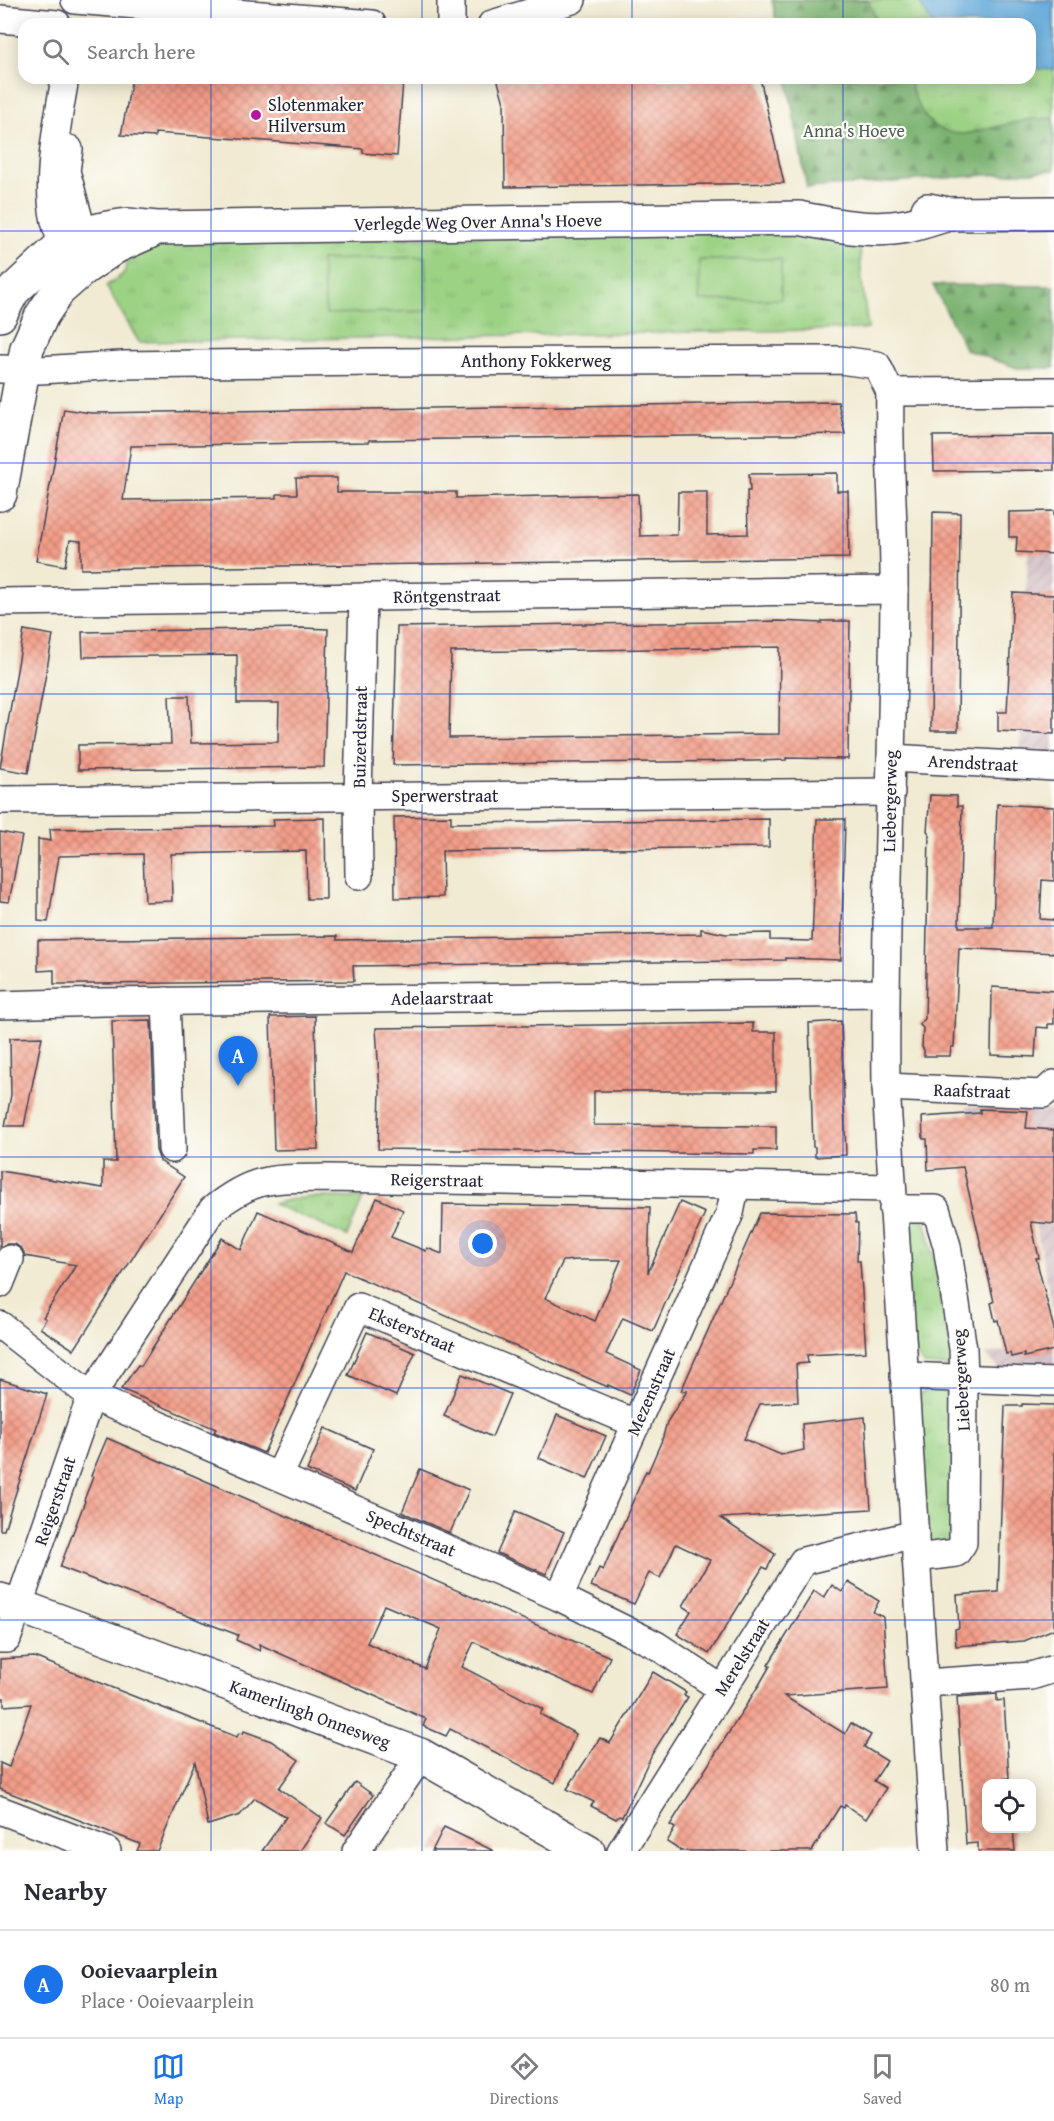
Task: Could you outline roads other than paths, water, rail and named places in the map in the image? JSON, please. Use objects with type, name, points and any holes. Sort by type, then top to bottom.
[{"type":"main road","name":"Verlegde Weg Over Anna's Hoeve","points":[[73,239],[127,225],[157,228],[799,218],[841,227],[869,228],[905,226],[948,214],[1054,213]]},
{"type":"main road","name":"Verlegde Weg Over Anna's Hoeve","points":[[0,494],[11,369],[27,348],[42,315],[59,290],[84,268],[115,247],[157,228]]},
{"type":"main road","points":[[0,315],[13,291],[73,239]]},
{"type":"main road","name":"Kamerlingh Onnesweg","points":[[10,1603],[420,1755],[588,1851]]},
{"type":"street","points":[[451,0],[451,18]]},
{"type":"street","points":[[512,18],[572,0]]},
{"type":"street","points":[[76,18],[86,5],[282,18]]},
{"type":"street","points":[[0,19],[18,21]]},
{"type":"street","points":[[64,84],[50,190],[56,225],[73,239]]},
{"type":"street","points":[[81,84],[66,171],[73,239],[84,268]]},
{"type":"street","name":"Anthony Fokkerweg","points":[[11,369],[40,370],[179,364],[840,360],[877,365],[890,392]]},
{"type":"street","points":[[890,392],[1054,391]]},
{"type":"street","name":"Liebergerweg","points":[[890,392],[889,437],[894,590],[885,993],[886,1087],[934,1851]]},
{"type":"street","name":"Röntgenstraat","points":[[0,602],[894,590]]},
{"type":"street","name":"Buizerdstraat","points":[[359,876],[358,796],[363,597]]},
{"type":"street","name":"Arendstraat","points":[[891,758],[1054,767]]},
{"type":"street","name":"Sperwerstraat","points":[[0,800],[891,792]]},
{"type":"street","name":"Adelaarstraat","points":[[0,1005],[885,993]]},
{"type":"street","points":[[166,1001],[172,1149]]},
{"type":"street","name":"Raafstraat","points":[[886,1087],[1043,1094],[1054,1084]]},
{"type":"street","name":"Reigerstraat","points":[[10,1603],[91,1396],[212,1210],[250,1185],[270,1179],[327,1178],[736,1184],[892,1198]]},
{"type":"street","name":"Mezenstraat","points":[[560,1597],[730,1213],[736,1184]]},
{"type":"street","name":"Liebergerweg","points":[[892,1198],[936,1209],[947,1246],[963,1349],[963,1543],[956,1553],[915,1546]]},
{"type":"street","points":[[0,1284],[10,1259]]},
{"type":"street","name":"Eksterstraat","points":[[279,1476],[358,1307],[637,1424]]},
{"type":"street","points":[[0,1325],[91,1396]]},
{"type":"street","points":[[904,1376],[1054,1382]]},
{"type":"street","name":"Spechtstraat","points":[[91,1396],[560,1597],[656,1645],[722,1689]]},
{"type":"street","name":"Merelstraat","points":[[621,1851],[803,1561],[915,1546]]},
{"type":"street","points":[[0,1639],[7,1639],[10,1603]]},
{"type":"street","points":[[925,1683],[1052,1674]]},
{"type":"street","points":[[356,1851],[420,1755]]},
{"type":"street","points":[[0,1810],[107,1851]]},
{"type":"water","points":[[919,0],[1054,0],[1054,70],[1036,68],[1036,18],[929,18]]},
{"type":"place","name":"Slotenmaker Hilversum","points":[[256,115]]},
{"type":"place","name":"Ooievaarplein","points":[[238,1086]]},
{"type":"park label","name":"Anna's Hoeve","points":[[854,131]]}]
